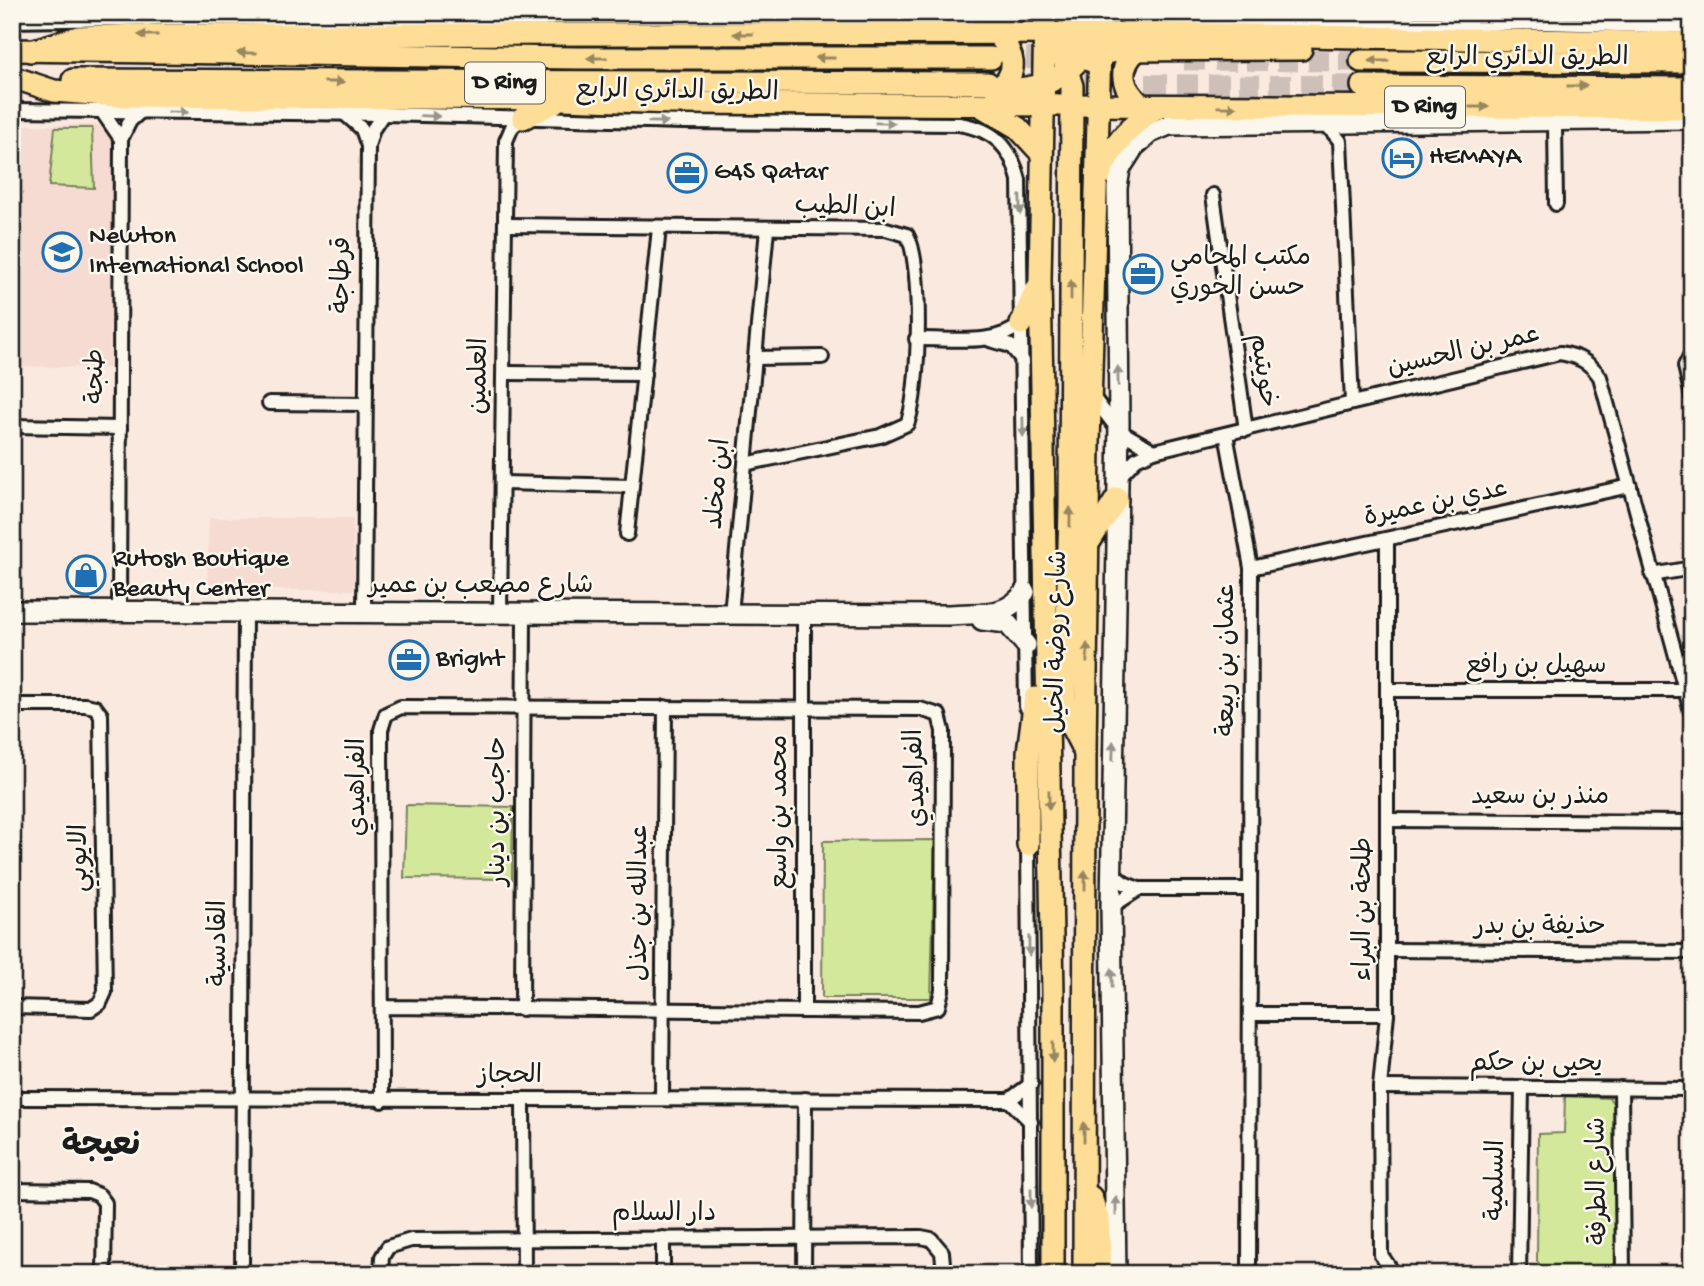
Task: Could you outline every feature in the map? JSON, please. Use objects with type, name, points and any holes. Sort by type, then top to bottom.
[{"type":"main road","points":[[958,34],[992,26],[1012,12]]},
{"type":"main road","points":[[1125,12],[1142,24],[1168,33]]},
{"type":"main road","points":[[530,34],[560,17]]},
{"type":"main road","points":[[308,18],[356,34]]},
{"type":"main road","points":[[791,18],[837,22]]},
{"type":"main road","name":"D Ring","points":[[22,51],[78,37],[530,34],[837,22],[958,34],[995,23],[1069,23],[1101,33],[1594,41],[1688,32]]},
{"type":"main road","points":[[1452,22],[1470,37]]},
{"type":"main road","points":[[992,87],[1012,74],[1014,63],[1012,52],[995,23]]},
{"type":"main road","points":[[1045,23],[1098,105]]},
{"type":"main road","name":"شارع روضة الخيل","points":[[1045,23],[1040,280],[1053,993],[1053,1274]]},
{"type":"main road","points":[[1069,23],[1074,69],[1070,506],[1065,700],[1069,722],[1085,752]]},
{"type":"main road","points":[[1594,41],[1616,25]]},
{"type":"main road","points":[[727,103],[755,94],[789,90],[992,87],[1033,89],[1043,95],[1074,69],[1101,33],[1137,50],[1346,48],[1400,36]]},
{"type":"main road","name":"شارع روضة الخيل","points":[[1084,1274],[1085,752],[1101,33]]},
{"type":"main road","points":[[1096,186],[1114,147],[1150,105],[1126,89],[1123,78],[1129,57],[1137,50]]},
{"type":"main road","name":"الطريق الدائري الرابع","points":[[22,51],[578,58],[991,58]]},
{"type":"main road","name":"الطريق الدائري الرابع","points":[[1361,61],[1692,62]]},
{"type":"main road","points":[[17,80],[54,90],[87,94],[564,99]]},
{"type":"main road","name":"الطريق الدائري الرابع","points":[[17,80],[992,87]]},
{"type":"main road","name":"الطريق الدائري الرابع","points":[[1362,86],[1692,88]]},
{"type":"main road","name":"D Ring","points":[[564,99],[976,104],[1043,95],[1072,105],[1692,108]]},
{"type":"main road","points":[[303,97],[339,114]]},
{"type":"main road","points":[[523,118],[564,99]]},
{"type":"main road","points":[[976,104],[1018,128],[1042,154]]},
{"type":"main road","points":[[1021,324],[1040,280]]},
{"type":"main road","points":[[1089,543],[1117,488]]},
{"type":"main road","points":[[1028,845],[1028,752],[1035,719],[1038,624],[1045,585]]},
{"type":"main road","points":[[1084,1183],[1098,1219],[1101,1274]]},
{"type":"street","name":"الطريق الدائري الرابع","points":[[1143,12],[1160,21],[1174,23],[1452,22],[1518,17],[1688,32]]},
{"type":"street","points":[[1320,23],[1329,12]]},
{"type":"street","points":[[1337,12],[1351,23]]},
{"type":"street","points":[[12,21],[140,15],[270,15],[511,21],[597,15],[791,18]]},
{"type":"street","points":[[837,22],[865,15],[975,18],[995,23]]},
{"type":"street","points":[[1688,32],[1692,17]]},
{"type":"street","points":[[1307,107],[1340,141],[1352,402]]},
{"type":"street","points":[[1555,123],[1580,107]]},
{"type":"street","name":"الطريق الدائري الرابع","points":[[12,110],[959,124],[982,129],[1002,141]]},
{"type":"street","points":[[101,110],[121,139],[130,121],[141,111]]},
{"type":"street","points":[[339,114],[362,129],[368,146]]},
{"type":"street","name":"قرطاجة","points":[[363,612],[368,146],[373,130],[383,114]]},
{"type":"street","points":[[487,117],[499,127],[506,141]]},
{"type":"street","points":[[506,141],[512,127],[523,118]]},
{"type":"street","points":[[1116,1274],[1111,907],[1118,430],[1117,188],[1127,156],[1150,133],[1181,124],[1352,125],[1692,119]]},
{"type":"street","points":[[1555,123],[1556,204]]},
{"type":"street","points":[[1340,141],[1352,125]]},
{"type":"street","name":"طنجة","points":[[119,612],[121,139]]},
{"type":"street","name":"العلمين","points":[[500,613],[506,141]]},
{"type":"street","name":"شارع روضة الخيل","points":[[1002,141],[1016,165],[1019,180],[1026,700],[1018,748],[1018,810],[1028,845],[1031,1274]]},
{"type":"street","name":"خويتيم","points":[[1213,195],[1246,430]]},
{"type":"street","name":"ابن الطيب","points":[[506,225],[886,229],[907,235],[915,257],[916,339],[914,400],[907,424],[880,436],[745,464]]},
{"type":"street","points":[[627,534],[659,228]]},
{"type":"street","name":"ابن مخلد","points":[[731,614],[767,229]]},
{"type":"street","points":[[916,339],[983,338],[1010,333],[1021,324]]},
{"type":"street","points":[[983,338],[1011,346],[1042,384]]},
{"type":"street","points":[[1692,352],[1685,366],[1692,397]]},
{"type":"street","name":"عمر بن الحسين","points":[[1117,488],[1136,459],[1154,450],[1560,353],[1573,355],[1594,367],[1600,377],[1692,715]]},
{"type":"street","points":[[755,358],[822,357]]},
{"type":"street","points":[[504,373],[644,374]]},
{"type":"street","points":[[1091,394],[1118,430],[1154,450]]},
{"type":"street","points":[[269,404],[365,404]]},
{"type":"street","points":[[12,426],[120,428]]},
{"type":"street","name":"عثمان بن ربيعة","points":[[1226,434],[1251,568],[1249,1274]]},
{"type":"street","points":[[502,483],[632,486]]},
{"type":"street","name":"عدي بن عميرة","points":[[1251,568],[1630,486]]},
{"type":"street","name":"طلحة بن البراء","points":[[1387,540],[1387,1014],[1380,1087],[1381,1255],[1394,1274]]},
{"type":"street","points":[[1652,575],[1692,568]]},
{"type":"street","name":"شارع مصعب بن عمير","points":[[12,611],[950,615],[1003,611],[1013,606],[1025,592]]},
{"type":"street","name":"القادسية","points":[[242,1274],[245,612]]},
{"type":"street","name":"حاجب بن دينار","points":[[522,1009],[524,613]]},
{"type":"street","name":"محمد بن واسع","points":[[804,614],[804,1011]]},
{"type":"street","name":"شارع مصعب بن عمير","points":[[950,615],[1002,621],[1012,626],[1026,645]]},
{"type":"street","name":"سهيل بن رافع","points":[[1388,690],[1684,690]]},
{"type":"street","name":"الايوبي","points":[[12,705],[85,705],[95,707],[101,715],[104,992],[100,1003],[91,1009],[12,1007]]},
{"type":"street","name":"الفراهيدي","points":[[382,1101],[382,722],[386,714],[401,707],[522,706],[804,707],[930,710],[939,715],[943,731],[942,990],[938,1007],[919,1012],[383,1007]]},
{"type":"street","name":"عبدالله بن جذل","points":[[662,1099],[665,707]]},
{"type":"street","name":"منذر بن سعيد","points":[[1388,820],[1692,822]]},
{"type":"street","points":[[1112,873],[1124,883],[1139,889],[1250,889]]},
{"type":"street","points":[[1111,907],[1139,889]]},
{"type":"street","name":"حذيفة بن بدر","points":[[1387,950],[1692,952]]},
{"type":"street","points":[[1250,1014],[1387,1014]]},
{"type":"street","points":[[1031,1084],[1009,1100],[1031,1122]]},
{"type":"street","name":"يحيى بن حكم","points":[[1380,1087],[1692,1089]]},
{"type":"street","name":"السلمية","points":[[1519,1274],[1522,1087]]},
{"type":"street","name":"شارع الطرفة","points":[[1621,1088],[1623,1274]]},
{"type":"street","name":"الحجاز","points":[[12,1098],[382,1101],[1009,1100]]},
{"type":"street","points":[[804,1274],[805,1099]]},
{"type":"street","points":[[523,1100],[524,1274]]},
{"type":"street","points":[[12,1191],[89,1191],[99,1195],[105,1203],[104,1274]]},
{"type":"street","name":"دار السلام","points":[[381,1274],[382,1257],[388,1247],[397,1242],[804,1237],[931,1238],[942,1252],[943,1274]]},
{"type":"street","points":[[663,1238],[663,1274]]},
{"type":"shaded area","name":"Newton International School","points":[[12,125],[102,125],[113,138],[110,368],[12,366]]},
{"type":"shaded area","points":[[209,518],[353,518],[354,590],[207,590]]},
{"type":"green space","points":[[55,128],[92,128],[94,188],[49,186]]},
{"type":"green space","points":[[406,805],[513,807],[512,879],[404,878]]},
{"type":"green space","points":[[935,840],[931,998],[822,998],[823,841]]},
{"type":"green space","points":[[1565,1096],[1609,1098],[1617,1108],[1618,1261],[1607,1269],[1544,1270],[1537,1261],[1538,1134],[1564,1133]]},
{"type":"tunnel","points":[[995,58],[1061,59]]},
{"type":"tunnel","points":[[1184,60],[1361,61]]},
{"type":"tunnel","points":[[1053,84],[1362,86]]},
{"type":"place","name":"HEMAYA","points":[[1402,158]]},
{"type":"place","name":"G4S Qatar","points":[[687,173]]},
{"type":"place","name":"Newton International School","points":[[62,252]]},
{"type":"place","name":"مكتب المحامي حسن الخوري","points":[[1143,274]]},
{"type":"place","name":"Rutosh Boutique Beauty Center","points":[[86,575]]},
{"type":"place","name":"Bright","points":[[409,660]]},
{"type":"district","name":"نعيجة","points":[[101,1148]]}]
